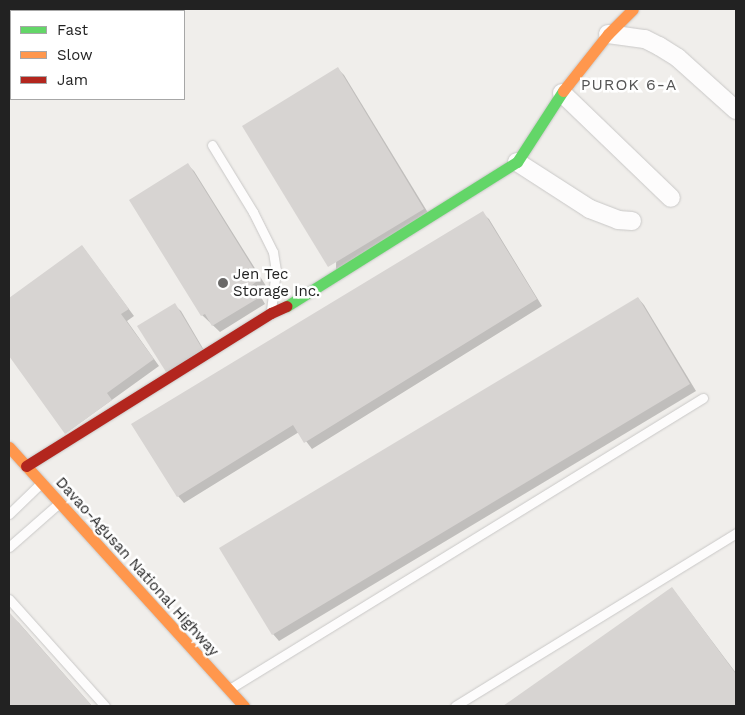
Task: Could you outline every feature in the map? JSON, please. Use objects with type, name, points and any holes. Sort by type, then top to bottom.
[{"type":"main road","points":[[26,466],[271,313],[308,293],[491,180],[517,162],[541,129],[562,93],[608,34],[633,9]]},
{"type":"main road","name":"Davao-Agusan National Highway","points":[[9,447],[244,706]]},
{"type":"street","points":[[608,34],[645,39],[659,46],[678,58],[736,110]]},
{"type":"street","points":[[562,93],[671,198]]},
{"type":"street","points":[[517,162],[590,209],[611,218],[632,221]]},
{"type":"lane","points":[[212,145],[253,212],[273,252],[276,270],[271,313]]},
{"type":"lane","points":[[228,689],[703,398]]},
{"type":"lane","points":[[9,514],[42,483]]},
{"type":"lane","points":[[9,547],[60,503]]},
{"type":"lane","points":[[455,706],[736,533]]},
{"type":"lane","points":[[9,599],[105,706]]},
{"type":"building","points":[[9,9],[20,9],[10,10],[9,19]]},
{"type":"building","points":[[338,67],[424,209],[328,267],[242,126]]},
{"type":"building","points":[[188,163],[260,279],[252,285],[260,297],[212,326],[205,314],[201,316],[129,200]]},
{"type":"building","points":[[483,211],[537,299],[304,443],[293,425],[177,497],[131,424]]},
{"type":"building","points":[[82,245],[129,309],[121,314],[154,359],[107,393],[112,400],[65,434],[9,356],[9,298]]},
{"type":"building","points":[[638,297],[690,384],[272,635],[219,548]]},
{"type":"building","points":[[175,303],[203,350],[166,372],[137,326]]},
{"type":"building","points":[[672,587],[736,674],[736,706],[503,706]]},
{"type":"building","points":[[10,613],[92,706],[9,706]]},
{"type":"traffic: fast","points":[[287,306],[517,162],[563,91]]},
{"type":"traffic: slow","points":[[563,91],[608,34],[633,9]]},
{"type":"traffic: slow","points":[[9,447],[244,706]]},
{"type":"traffic: jam","points":[[26,466],[271,313],[287,306]]},
{"type":"place","name":"Jen Tec Storage Inc.","points":[[223,283]]},
{"type":"district","name":"PUROK 6-A","points":[[629,85]]}]
